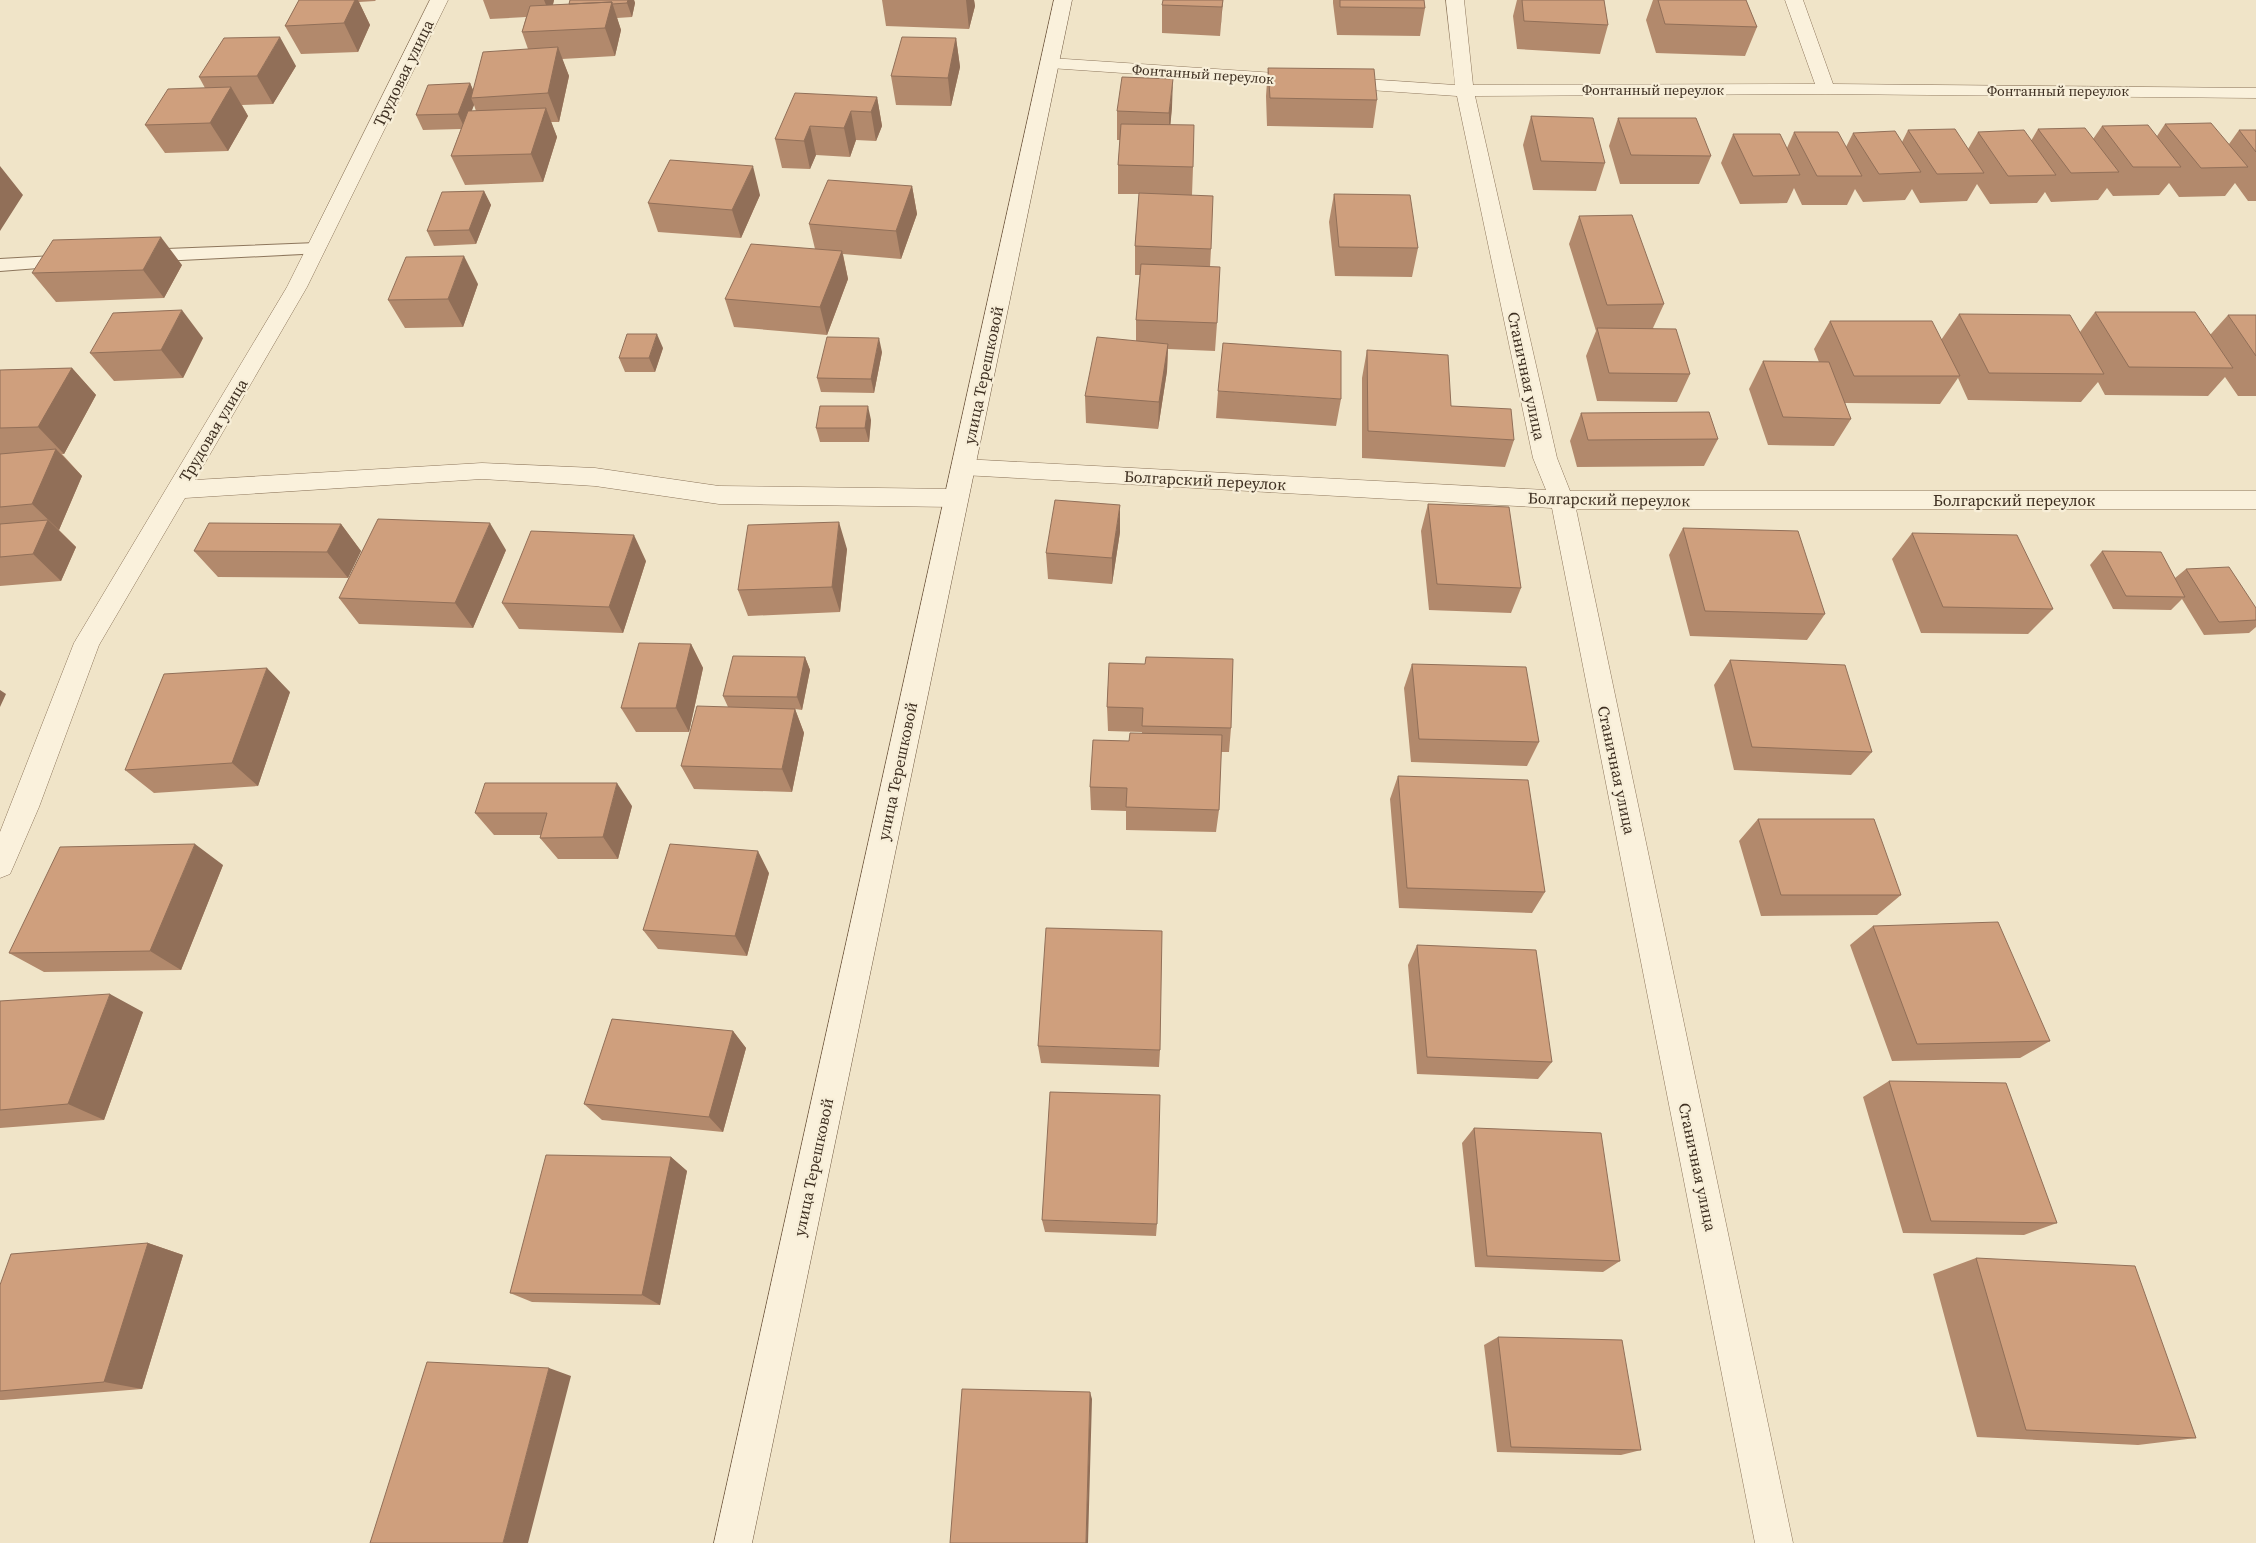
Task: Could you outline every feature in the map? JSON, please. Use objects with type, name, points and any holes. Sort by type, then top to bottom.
[{"type":"street","name":"Трудовая улица","points":[[0,865],[25,807],[88,643],[287,303],[316,249],[439,0]]},
{"type":"street","name":"улица Терешковой","points":[[733,1543],[1063,0]]},
{"type":"street","name":"Станичная улица","points":[[1454,0],[1465,91],[1545,458],[1562,500],[1774,1543]]},
{"type":"street","points":[[1794,0],[1826,90]]},
{"type":"street","name":"Фонтанный переулок","points":[[1050,63],[1465,91],[1826,90],[2256,93]]},
{"type":"street","name":"Болгарский переулок","points":[[963,467],[1562,500],[2256,500]]},
{"type":"street","points":[[177,490],[482,471],[596,477],[719,495],[955,498]]},
{"type":"lane","points":[[123,258],[316,249]]},
{"type":"lane","points":[[0,265],[85,260]]},
{"type":"building","points":[[299,0],[355,0],[344,23],[285,26]]},
{"type":"building","points":[[570,0],[628,0],[627,3],[569,4]]},
{"type":"building","points":[[1163,0],[1223,0],[1222,7],[1162,5]]},
{"type":"building","points":[[1340,0],[1424,0],[1425,8],[1340,7]]},
{"type":"building","points":[[1522,0],[1604,0],[1608,25],[1524,21]]},
{"type":"building","points":[[1658,0],[1746,0],[1757,27],[1665,24]]},
{"type":"building","points":[[612,2],[605,28],[522,32],[530,6]]},
{"type":"building","points":[[280,37],[257,76],[199,77],[224,38]]},
{"type":"building","points":[[902,37],[956,38],[948,78],[891,76]]},
{"type":"building","points":[[558,47],[548,93],[471,98],[483,52]]},
{"type":"building","points":[[1268,68],[1374,69],[1377,100],[1270,98]]},
{"type":"building","points":[[1122,77],[1173,79],[1169,113],[1117,111]]},
{"type":"building","points":[[470,83],[458,114],[416,115],[428,85]]},
{"type":"building","points":[[231,87],[210,123],[145,125],[168,89]]},
{"type":"building","points":[[795,93],[877,97],[871,112],[851,111],[844,128],[810,126],[804,141],[775,139]]},
{"type":"building","points":[[546,108],[531,154],[451,156],[468,111]]},
{"type":"building","points":[[1531,116],[1593,118],[1605,163],[1541,161]]},
{"type":"building","points":[[1618,118],[1696,118],[1711,156],[1631,155]]},
{"type":"building","points":[[2211,123],[2248,167],[2201,168],[2165,124]]},
{"type":"building","points":[[1121,124],[1194,125],[1193,167],[1118,165]]},
{"type":"building","points":[[2148,125],[2181,167],[2133,167],[2102,126]]},
{"type":"building","points":[[2085,128],[2119,172],[2071,173],[2038,129]]},
{"type":"building","points":[[1955,129],[1984,173],[1937,174],[1908,130]]},
{"type":"building","points":[[2024,130],[2056,175],[2008,176],[1978,132]]},
{"type":"building","points":[[2239,130],[2256,130],[2256,152]]},
{"type":"building","points":[[1895,131],[1921,172],[1879,174],[1853,133]]},
{"type":"building","points":[[1794,132],[1838,132],[1862,176],[1817,176]]},
{"type":"building","points":[[1733,134],[1780,134],[1800,175],[1753,176]]},
{"type":"building","points":[[670,160],[753,166],[732,210],[648,203]]},
{"type":"building","points":[[828,180],[912,186],[896,231],[809,224]]},
{"type":"building","points":[[484,191],[469,230],[427,231],[442,192]]},
{"type":"building","points":[[1139,193],[1213,196],[1211,249],[1135,246]]},
{"type":"building","points":[[1334,194],[1410,195],[1418,248],[1339,247]]},
{"type":"building","points":[[1632,215],[1664,304],[1607,305],[1579,216]]},
{"type":"building","points":[[161,237],[143,270],[32,273],[53,240]]},
{"type":"building","points":[[751,244],[842,251],[820,307],[725,299]]},
{"type":"building","points":[[464,256],[448,299],[388,300],[406,257]]},
{"type":"building","points":[[1141,264],[1220,267],[1217,323],[1136,320]]},
{"type":"building","points":[[182,310],[161,350],[90,353],[113,313]]},
{"type":"building","points":[[2095,312],[2195,312],[2233,368],[2129,367]]},
{"type":"building","points":[[1959,314],[2070,315],[2104,374],[1989,373]]},
{"type":"building","points":[[2228,315],[2256,315],[2256,356]]},
{"type":"building","points":[[1830,321],[1932,321],[1960,376],[1854,376]]},
{"type":"building","points":[[1597,328],[1676,329],[1690,374],[1609,373]]},
{"type":"building","points":[[627,334],[657,334],[649,358],[619,358]]},
{"type":"building","points":[[827,337],[879,338],[871,379],[817,378]]},
{"type":"building","points":[[1097,337],[1168,344],[1159,402],[1085,396]]},
{"type":"building","points":[[1223,343],[1341,351],[1341,399],[1218,391]]},
{"type":"building","points":[[1367,350],[1448,355],[1451,406],[1511,409],[1514,440],[1368,431]]},
{"type":"building","points":[[1763,361],[1829,362],[1851,419],[1783,417]]},
{"type":"building","points":[[72,368],[38,427],[0,428],[0,370]]},
{"type":"building","points":[[820,406],[868,406],[865,428],[816,428]]},
{"type":"building","points":[[1709,412],[1718,439],[1588,440],[1581,413]]},
{"type":"building","points":[[56,449],[32,504],[0,507],[0,454]]},
{"type":"building","points":[[1055,500],[1120,505],[1112,558],[1046,553]]},
{"type":"building","points":[[1428,504],[1509,507],[1521,588],[1437,584]]},
{"type":"building","points":[[378,519],[490,523],[455,603],[339,598]]},
{"type":"building","points":[[48,520],[33,554],[0,557],[0,524]]},
{"type":"building","points":[[839,522],[832,587],[738,590],[748,525]]},
{"type":"building","points":[[209,523],[341,524],[327,552],[194,551]]},
{"type":"building","points":[[1683,528],[1798,531],[1825,614],[1705,611]]},
{"type":"building","points":[[531,531],[634,535],[609,607],[502,603]]},
{"type":"building","points":[[1912,533],[2017,535],[2053,609],[1943,607]]},
{"type":"building","points":[[2102,551],[2161,552],[2185,597],[2126,596]]},
{"type":"building","points":[[2229,567],[2256,608],[2256,620],[2219,622],[2186,569]]},
{"type":"building","points":[[639,643],[691,644],[676,708],[621,708]]},
{"type":"building","points":[[733,656],[805,657],[797,697],[723,696]]},
{"type":"building","points":[[1146,657],[1233,659],[1231,728],[1142,726],[1143,708],[1107,707],[1109,663],[1145,664]]},
{"type":"building","points":[[1730,660],[1845,665],[1872,752],[1752,747]]},
{"type":"building","points":[[1412,664],[1526,667],[1539,742],[1419,739]]},
{"type":"building","points":[[267,668],[232,763],[125,770],[164,674]]},
{"type":"building","points":[[697,706],[795,709],[782,769],[681,766]]},
{"type":"building","points":[[1130,733],[1222,735],[1219,810],[1126,807],[1127,788],[1090,787],[1093,740],[1129,741]]},
{"type":"building","points":[[1398,776],[1528,780],[1545,892],[1407,888]]},
{"type":"building","points":[[485,783],[617,783],[603,837],[540,838],[547,813],[475,813]]},
{"type":"building","points":[[1758,819],[1874,819],[1901,895],[1781,895]]},
{"type":"building","points":[[195,844],[150,951],[9,953],[60,847]]},
{"type":"building","points":[[670,844],[758,851],[735,936],[643,930]]},
{"type":"building","points":[[1998,922],[2050,1041],[1917,1044],[1873,926]]},
{"type":"building","points":[[1046,928],[1162,931],[1160,1050],[1038,1046]]},
{"type":"building","points":[[1417,945],[1536,950],[1552,1062],[1427,1057]]},
{"type":"building","points":[[110,994],[68,1104],[0,1110],[0,1001]]},
{"type":"building","points":[[612,1019],[733,1031],[709,1117],[584,1104]]},
{"type":"building","points":[[1889,1081],[2006,1083],[2057,1223],[1931,1221]]},
{"type":"building","points":[[1050,1092],[1160,1095],[1157,1224],[1042,1220]]},
{"type":"building","points":[[1474,1128],[1601,1133],[1620,1261],[1487,1256]]},
{"type":"building","points":[[546,1155],[671,1157],[642,1295],[510,1293]]},
{"type":"building","points":[[148,1243],[104,1382],[0,1391],[0,1285],[11,1254]]},
{"type":"building","points":[[1976,1258],[2135,1266],[2196,1438],[2026,1430]]},
{"type":"building","points":[[1498,1337],[1622,1340],[1641,1450],[1511,1447]]},
{"type":"building","points":[[427,1362],[549,1368],[503,1543],[370,1543]]},
{"type":"building","points":[[962,1389],[1090,1392],[1086,1543],[950,1543]]}]
